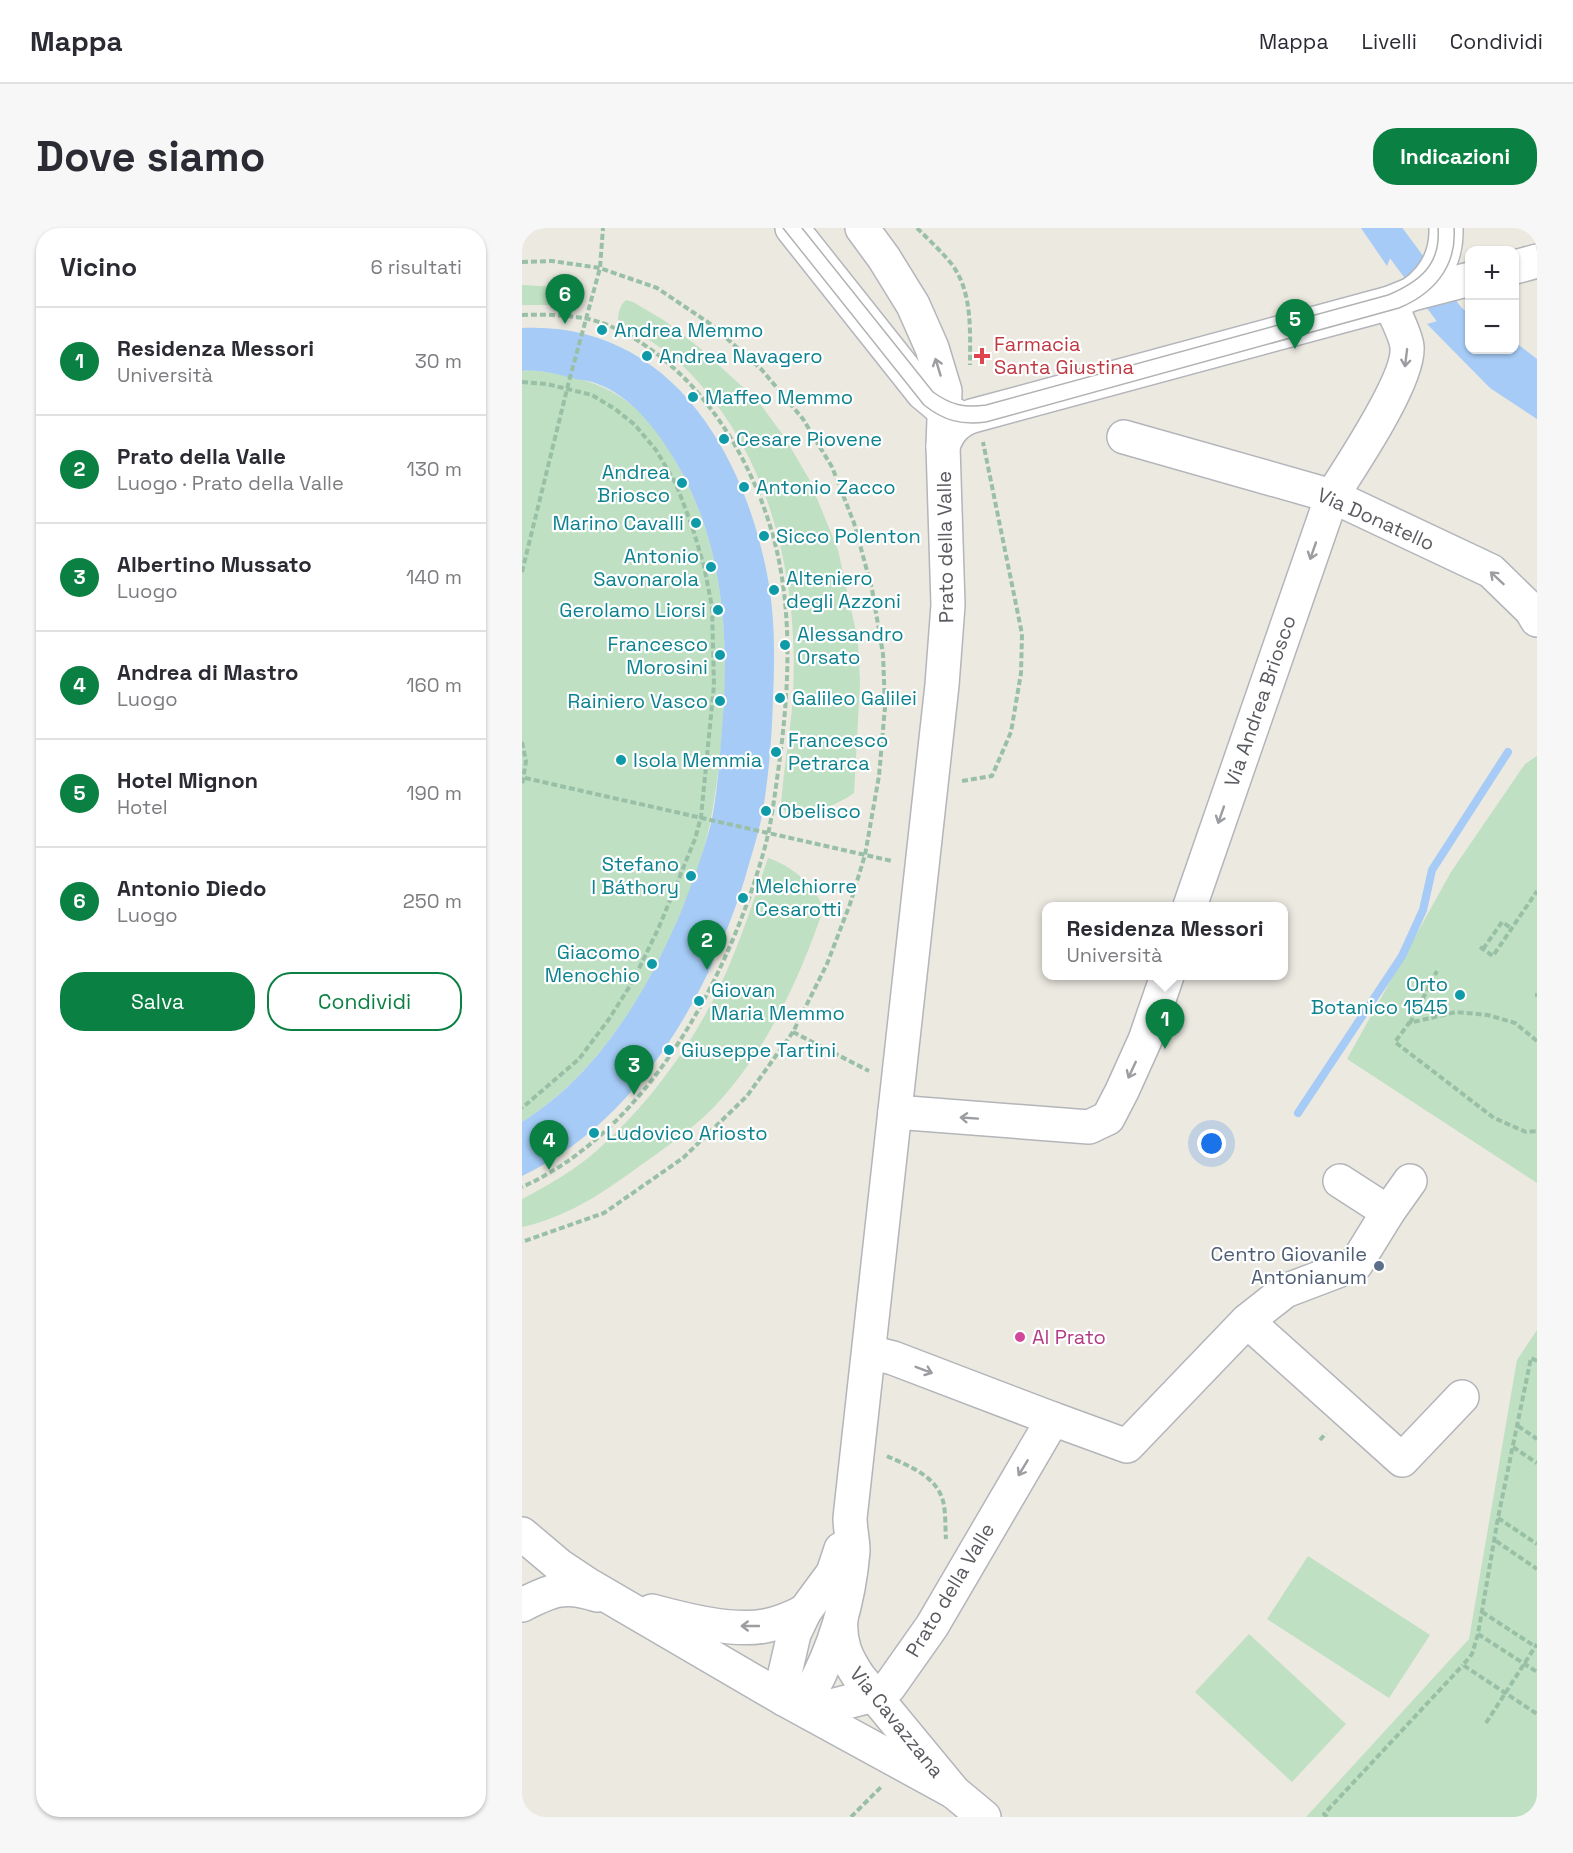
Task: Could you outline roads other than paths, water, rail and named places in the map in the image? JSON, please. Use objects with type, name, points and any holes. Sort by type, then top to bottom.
[{"type":"street","points":[[792,228],[922,393],[966,421],[1465,281]]},
{"type":"street","points":[[862,228],[913,305],[932,348],[945,391],[966,421]]},
{"type":"street","points":[[1401,299],[1433,275],[1445,240]]},
{"type":"street","points":[[1519,266],[1537,261]]},
{"type":"street","name":"Via Andrea Briosco","points":[[1191,902],[1332,496],[1365,444],[1404,372],[1407,346],[1401,299]]},
{"type":"street","name":"Prato della Valle","points":[[796,1706],[785,1672],[794,1634],[805,1611],[833,1573],[850,1518],[946,640],[948,582],[944,446],[955,424],[966,421]]},
{"type":"street","name":"Via Donatello","points":[[1124,437],[1332,496],[1491,571],[1531,610],[1537,620]]},
{"type":"street","points":[[895,1112],[1089,1127],[1108,1118],[1145,1040],[1165,980]]},
{"type":"street","points":[[1340,1181],[1388,1212]]},
{"type":"street","points":[[868,1352],[893,1358],[1126,1446],[1246,1321],[1285,1291],[1356,1264],[1410,1181]]},
{"type":"street","points":[[1246,1321],[1401,1460],[1462,1397]]},
{"type":"street","name":"Prato della Valle","points":[[796,1706],[874,1695],[889,1687],[932,1626],[961,1573],[1063,1423]]},
{"type":"street","name":"Prato della Valle","points":[[796,1706],[810,1693],[828,1655],[842,1611],[853,1550],[850,1518]]},
{"type":"street","points":[[522,1534],[560,1566],[619,1602],[796,1706],[954,1792]]},
{"type":"street","points":[[522,1605],[561,1588],[585,1591],[669,1616],[708,1623],[764,1626],[788,1620],[805,1611]]},
{"type":"street","name":"Via Cavazzana","points":[[842,1611],[841,1635],[845,1654],[853,1668],[954,1792],[984,1817]]},
{"type":"water","points":[[1361,228],[1402,228],[1387,266]]},
{"type":"water","points":[[1465,313],[1465,354],[1519,354],[1519,345],[1537,359],[1537,419],[1490,388],[1427,324]]},
{"type":"water","points":[[522,328],[550,328],[577,332],[602,339],[626,350],[648,363],[669,380],[705,421],[735,473],[750,510],[761,549],[773,617],[774,682],[771,740],[761,819],[745,878],[730,922],[711,966],[689,1009],[663,1051],[634,1089],[600,1123],[563,1152],[522,1176],[522,1122],[575,1080],[619,1027],[654,968],[683,907],[703,852],[714,809],[724,704],[725,668],[721,597],[715,563],[693,495],[676,462],[652,426],[620,396],[592,382],[535,371],[522,371]]},
{"type":"waterway","points":[[1385,228],[1451,317],[1465,330]]},
{"type":"waterway","points":[[1298,1113],[1402,956],[1423,910],[1432,870],[1508,752]]},
{"type":"tram line","points":[[783,228],[924,405],[953,421],[969,423],[986,422],[1399,308],[1432,287],[1447,267],[1454,242],[1454,228]]},
{"type":"tram line","points":[[802,228],[933,392],[952,403],[971,406],[986,405],[1388,295],[1418,278],[1432,262],[1438,241],[1438,228]]},
{"type":"place","name":"Antonio Diedo","points":[[565,324]]},
{"type":"place","name":"Andrea Memmo","points":[[602,330]]},
{"type":"place","name":"Hotel Mignon","points":[[1295,349]]},
{"type":"place","name":"Andrea Navagero","points":[[647,356]]},
{"type":"place","name":"Farmacia Santa Giustina","points":[[982,356]]},
{"type":"place","name":"Maffeo Memmo","points":[[693,397]]},
{"type":"place","name":"Cesare Piovene","points":[[724,439]]},
{"type":"place","name":"Andrea Briosco","points":[[682,483]]},
{"type":"place","name":"Antonio Zacco","points":[[744,487]]},
{"type":"place","name":"Marino Cavalli","points":[[696,523]]},
{"type":"place","name":"Sicco Polenton","points":[[764,536]]},
{"type":"place","name":"Antonio Savonarola","points":[[711,567]]},
{"type":"place","name":"Alteniero degli Azzoni","points":[[774,590]]},
{"type":"place","name":"Gerolamo Liorsi","points":[[718,610]]},
{"type":"place","name":"Alessandro Orsato","points":[[785,645]]},
{"type":"place","name":"Francesco Morosini","points":[[720,655]]},
{"type":"place","name":"Galileo Galilei","points":[[780,698]]},
{"type":"place","name":"Rainiero Vasco","points":[[720,701]]},
{"type":"place","name":"Francesco Petrarca","points":[[776,752]]},
{"type":"place","name":"Isola Memmia","points":[[621,760]]},
{"type":"place","name":"Obelisco","points":[[766,811]]},
{"type":"place","name":"Stefano I Báthory","points":[[691,876]]},
{"type":"place","name":"Melchiorre Cesarotti","points":[[743,898]]},
{"type":"place","name":"Giacomo Menochio","points":[[652,964]]},
{"type":"place","name":"Prato della Valle","points":[[707,970]]},
{"type":"place","name":"Orto Botanico 1545","points":[[1460,995]]},
{"type":"place","name":"Giovan Maria Memmo","points":[[699,1001]]},
{"type":"place","name":"Residenza Messori","points":[[1165,1049]]},
{"type":"place","name":"Giuseppe Tartini","points":[[669,1050]]},
{"type":"place","name":"Albertino Mussato","points":[[634,1095]]},
{"type":"place","name":"Ludovico Ariosto","points":[[594,1133]]},
{"type":"place","name":"Andrea di Mastro","points":[[549,1170]]},
{"type":"place","name":"Centro Giovanile Antonianum","points":[[1379,1266]]},
{"type":"place","name":"Al Prato","points":[[1020,1337]]}]
